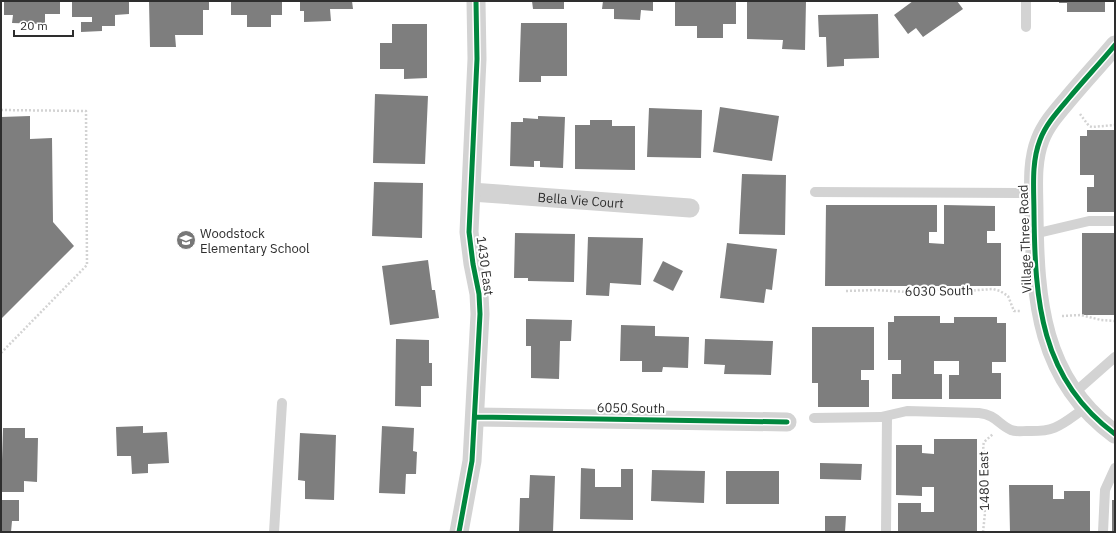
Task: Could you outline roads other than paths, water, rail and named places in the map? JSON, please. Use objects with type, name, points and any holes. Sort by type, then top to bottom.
[{"type":"street","name":"1430 East","points":[[459,532],[472,461],[480,314],[479,294],[469,232],[477,59],[476,1]]},
{"type":"street","name":"Village Three Road","points":[[1115,45],[1066,102],[1046,128],[1037,147],[1035,158],[1034,193],[1036,283],[1041,314],[1047,335],[1061,373],[1073,394],[1094,418],[1115,434]]},
{"type":"street","name":"Bella Vie Court","points":[[471,192],[690,208]]},
{"type":"street","name":"6050 South","points":[[475,417],[787,422]]},
{"type":"lane","points":[[1026,1],[1026,27]]},
{"type":"lane","points":[[815,192],[1034,193]]},
{"type":"lane","points":[[1034,234],[1089,221],[1115,221]]},
{"type":"lane","points":[[1073,394],[1115,357]]},
{"type":"lane","points":[[274,532],[282,403]]},
{"type":"lane","points":[[814,418],[875,417],[907,411],[986,414],[997,419],[1011,430],[1041,432],[1056,428],[1085,408]]},
{"type":"lane","points":[[886,416],[886,532]]},
{"type":"lane","points":[[1103,532],[1105,490],[1115,468]]},
{"type":"place","name":"Woodstock Elementary School","points":[[186,240]]}]
